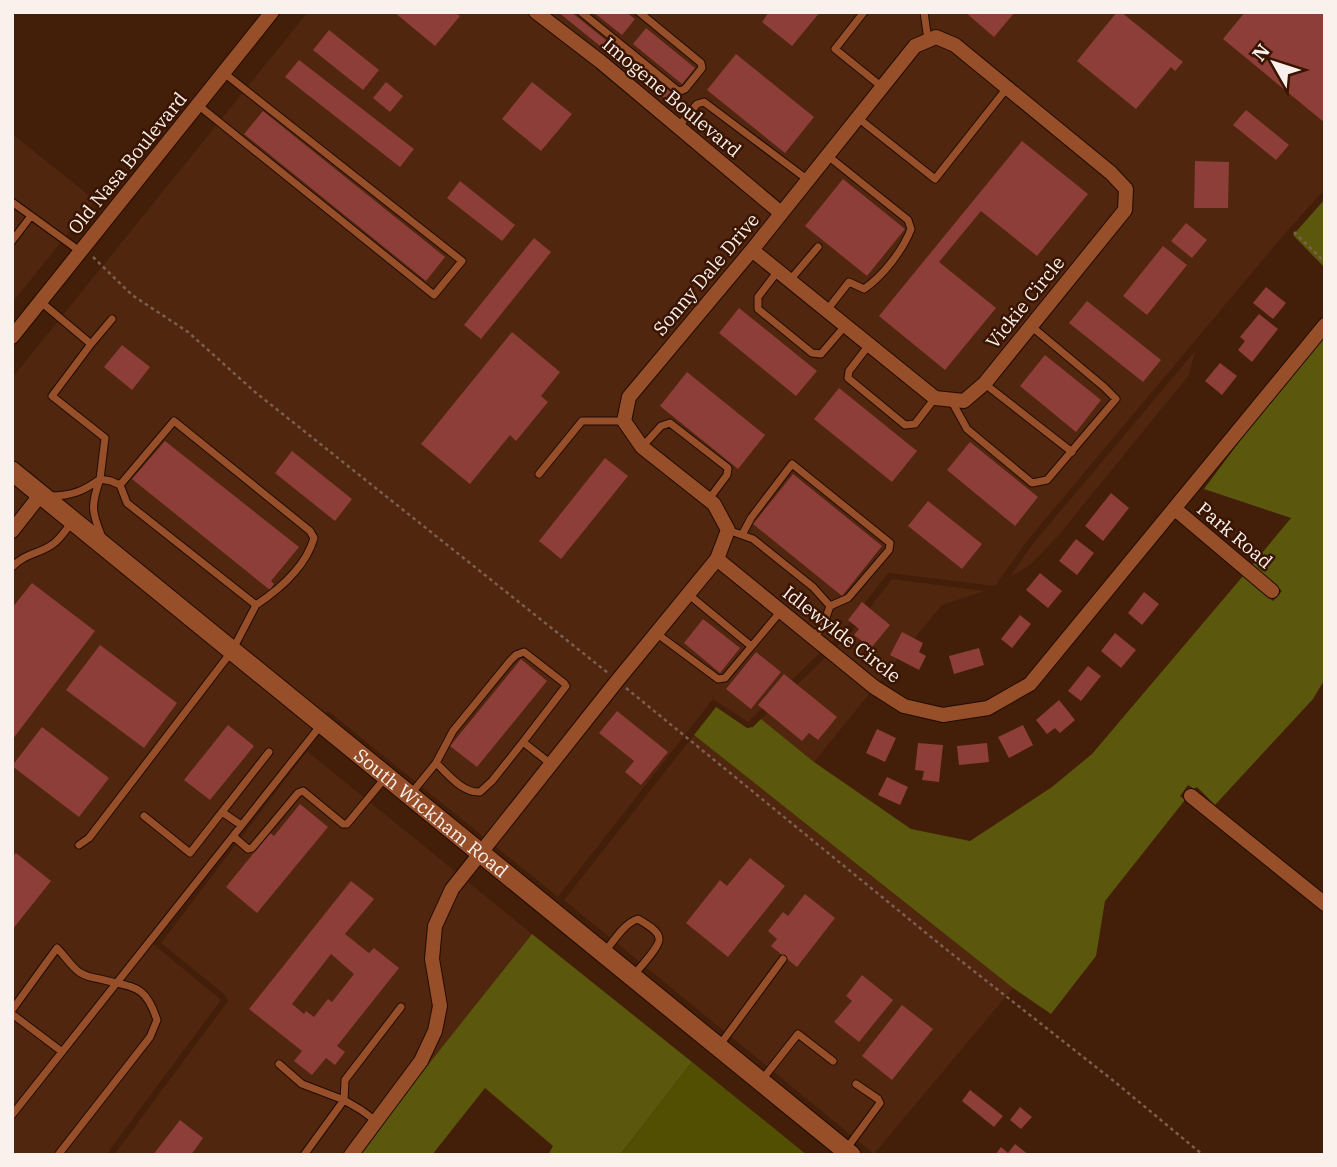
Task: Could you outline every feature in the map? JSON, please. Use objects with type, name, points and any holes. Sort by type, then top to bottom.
[{"type":"main road","name":"South Wickham Road","points":[[12,471],[848,1152]]},
{"type":"street","name":"Old Nasa Boulevard","points":[[12,337],[272,12]]},
{"type":"street","name":"Imogene Boulevard","points":[[536,12],[601,62],[781,214]]},
{"type":"street","name":"Vickie Circle","points":[[928,40],[936,37],[955,45],[1111,173],[1126,189],[1125,210],[985,383],[964,401],[935,398]]},
{"type":"street","name":"Sonny Dale Drive","points":[[624,421],[629,397],[752,250],[915,46],[928,40]]},
{"type":"street","points":[[752,250],[935,398]]},
{"type":"street","name":"Idlewylde Circle","points":[[717,559],[874,687],[904,706],[943,715],[988,708],[1030,684],[1325,325]]},
{"type":"street","points":[[351,1155],[421,1061],[435,1031],[440,1006],[432,959],[435,926],[452,889],[717,559],[728,530],[714,503],[642,447],[624,421]]},
{"type":"street","points":[[12,531],[41,494]]},
{"type":"street","name":"Park Road","points":[[1175,509],[1272,591]]},
{"type":"street","points":[[1191,796],[1325,904]]},
{"type":"lane","points":[[581,12],[677,90],[685,89],[702,68],[701,63],[639,12]]},
{"type":"lane","points":[[864,12],[835,49],[882,87]]},
{"type":"lane","points":[[924,12],[928,40]]},
{"type":"lane","points":[[198,105],[434,295],[462,261],[224,73]]},
{"type":"lane","points":[[858,117],[935,179],[1007,88]]},
{"type":"lane","points":[[678,127],[697,104],[704,102],[807,180]]},
{"type":"lane","points":[[827,156],[908,220],[911,229],[906,244],[872,284],[864,289],[849,282],[827,310]]},
{"type":"lane","points":[[12,202],[82,250]]},
{"type":"lane","points":[[12,241],[31,216]]},
{"type":"lane","points":[[818,247],[758,297],[758,309],[812,353],[821,354],[846,326]]},
{"type":"lane","points":[[41,302],[91,344]]},
{"type":"lane","points":[[106,547],[92,509],[100,479],[105,438],[52,396],[111,319]]},
{"type":"lane","points":[[951,399],[967,429],[1032,483],[1047,480],[1116,399],[1031,326]]},
{"type":"lane","points":[[869,344],[849,371],[848,378],[905,425],[915,424],[935,398]]},
{"type":"lane","points":[[985,383],[1072,452]]},
{"type":"lane","points":[[79,845],[89,838],[232,651],[256,605],[273,594],[294,571],[310,550],[314,538],[310,531],[174,421],[120,485]]},
{"type":"lane","points":[[539,474],[582,421],[624,421]]},
{"type":"lane","points":[[642,447],[661,426],[670,423],[728,468],[727,475],[709,499]]},
{"type":"lane","points":[[742,535],[751,518],[792,464],[890,543],[889,550],[848,598],[830,606],[823,626],[813,638]]},
{"type":"lane","points":[[41,494],[62,496],[75,493],[100,479],[120,485],[127,503],[256,605]]},
{"type":"lane","points":[[12,567],[29,554],[51,546],[74,521]]},
{"type":"lane","points":[[728,530],[753,539],[813,587],[830,606]]},
{"type":"lane","points":[[688,594],[751,646]]},
{"type":"lane","points":[[656,633],[719,679],[724,678],[781,611]]},
{"type":"lane","points":[[409,796],[436,763],[453,731],[516,655],[524,652],[564,683],[566,687],[492,781],[480,792],[470,792],[463,788],[436,763]]},
{"type":"lane","points":[[12,1115],[322,724]]},
{"type":"lane","points":[[523,742],[551,764]]},
{"type":"lane","points":[[144,816],[190,853],[269,752]]},
{"type":"lane","points":[[233,836],[248,849],[252,848],[298,793],[303,791],[343,824],[347,824],[386,777]]},
{"type":"lane","points":[[222,812],[241,825]]},
{"type":"lane","points":[[603,954],[631,922],[638,919],[645,924],[658,935],[659,941],[632,977]]},
{"type":"lane","points":[[58,1155],[150,1037],[157,1020],[146,995],[126,984],[80,972],[57,948],[12,1012],[61,1051]]},
{"type":"lane","points":[[718,1047],[783,959]]},
{"type":"lane","points":[[304,1155],[344,1100],[345,1080],[401,1007]]},
{"type":"lane","points":[[761,1082],[798,1034],[833,1061]]},
{"type":"lane","points":[[279,1064],[302,1084],[344,1100],[376,1122]]},
{"type":"lane","points":[[848,1152],[880,1103],[878,1098],[856,1084]]},
{"type":"path","points":[[1294,232],[1325,262]]},
{"type":"path","points":[[82,250],[132,295],[188,332],[255,392],[562,635],[942,946],[1203,1155]]},
{"type":"shaded area","points":[[308,12],[1325,12],[1325,189],[1027,541],[995,586],[888,573],[845,629],[748,722],[713,699],[558,897],[328,711],[152,943],[221,1000],[106,1155],[12,1155],[12,378]]},
{"type":"shaded area","points":[[12,134],[95,200],[12,303]]},
{"type":"shaded area","points":[[1325,199],[1325,268],[1293,235]]},
{"type":"shaded area","points":[[1325,337],[1325,679],[1313,699],[1215,805],[1197,787],[1194,789],[1188,785],[1180,796],[1185,800],[1105,901],[1096,956],[1051,1014],[1013,988],[694,735],[716,707],[747,728],[753,727],[761,719],[814,762],[911,829],[970,841],[1052,787],[1092,754],[1243,576],[1273,601],[1282,591],[1252,565],[1291,518],[1204,489]]},
{"type":"shaded area","points":[[1195,351],[1189,375],[1058,536],[1030,565],[1010,577],[1032,545]]},
{"type":"shaded area","points":[[892,579],[984,591],[942,605],[879,682],[836,647],[850,634]]},
{"type":"shaded area","points":[[826,657],[870,693],[814,762],[761,719]]},
{"type":"shaded area","points":[[694,735],[1013,988],[874,1154],[564,900]]},
{"type":"shaded area","points":[[307,751],[532,934],[408,1090],[361,1155],[114,1155],[228,1001],[225,995],[161,943]]},
{"type":"shaded area","points":[[532,934],[692,1062],[620,1155],[548,1155],[553,1146],[485,1088],[432,1155],[361,1155],[408,1090]]},
{"type":"shaded area","points":[[692,1062],[807,1155],[620,1155]]},
{"type":"building","points":[[394,12],[455,12],[460,16],[435,46]]},
{"type":"building","points":[[558,12],[571,12],[673,94],[668,101]]},
{"type":"building","points":[[593,12],[626,12],[635,19],[622,35]]},
{"type":"building","points":[[769,12],[820,12],[792,46],[762,22]]},
{"type":"building","points":[[965,12],[1015,12],[994,37]]},
{"type":"building","points":[[1117,12],[1121,12],[1183,62],[1175,71],[1171,67],[1136,109],[1077,61]]},
{"type":"building","points":[[1245,12],[1325,12],[1325,123],[1223,39]]},
{"type":"building","points":[[646,28],[695,68],[682,84],[633,44]]},
{"type":"building","points":[[329,30],[379,70],[363,90],[313,50]]},
{"type":"building","points":[[736,54],[814,117],[785,153],[707,90]]},
{"type":"building","points":[[299,60],[414,149],[400,167],[285,77]]},
{"type":"building","points":[[386,82],[403,96],[390,112],[373,98]]},
{"type":"building","points":[[532,82],[572,114],[541,151],[502,119]]},
{"type":"building","points":[[1246,110],[1289,145],[1276,160],[1233,125]]},
{"type":"building","points":[[263,111],[445,257],[426,281],[244,134]]},
{"type":"building","points":[[1022,141],[1088,194],[1037,256],[981,211],[939,262],[996,308],[945,370],[879,316]]},
{"type":"building","points":[[1195,161],[1229,162],[1228,208],[1194,208]]},
{"type":"building","points":[[843,179],[905,229],[867,276],[805,226]]},
{"type":"building","points":[[460,181],[515,225],[502,241],[447,198]]},
{"type":"building","points":[[1186,223],[1207,240],[1192,258],[1171,241]]},
{"type":"building","points":[[534,238],[551,252],[481,339],[464,325]]},
{"type":"building","points":[[1163,246],[1187,265],[1147,315],[1123,296]]},
{"type":"building","points":[[1266,287],[1286,303],[1273,319],[1253,303]]},
{"type":"building","points":[[1087,301],[1161,360],[1143,382],[1069,323]]},
{"type":"building","points":[[739,308],[817,371],[796,396],[719,333]]},
{"type":"building","points":[[1259,314],[1278,329],[1252,362],[1238,350],[1245,341],[1240,337]]},
{"type":"building","points":[[512,332],[560,372],[541,396],[548,402],[516,441],[510,435],[470,484],[421,444]]},
{"type":"building","points":[[122,345],[150,367],[132,390],[104,367]]},
{"type":"building","points":[[1045,355],[1101,400],[1076,432],[1020,386]]},
{"type":"building","points":[[1220,363],[1237,376],[1222,395],[1205,381]]},
{"type":"building","points":[[687,372],[765,435],[738,469],[660,406]]},
{"type":"building","points":[[839,388],[917,451],[892,482],[814,419]]},
{"type":"building","points":[[165,441],[299,547],[271,581],[274,584],[270,590],[132,479]]},
{"type":"building","points":[[970,442],[1038,497],[1015,526],[947,470]]},
{"type":"building","points":[[292,451],[352,499],[335,521],[275,473]]},
{"type":"building","points":[[605,458],[628,476],[561,559],[539,541]]},
{"type":"building","points":[[793,474],[882,546],[842,596],[753,524]]},
{"type":"building","points":[[1111,493],[1129,508],[1103,541],[1085,526]]},
{"type":"building","points":[[928,501],[982,544],[962,569],[908,526]]},
{"type":"building","points":[[1076,539],[1094,553],[1077,575],[1059,561]]},
{"type":"building","points":[[1040,573],[1062,591],[1048,608],[1026,590]]},
{"type":"building","points":[[32,583],[95,631],[12,740],[12,608]]},
{"type":"building","points":[[1144,592],[1159,604],[1142,625],[1128,613]]},
{"type":"building","points":[[862,602],[890,625],[871,648],[854,635],[859,629],[848,620]]},
{"type":"building","points":[[1020,615],[1031,624],[1012,648],[1001,639]]},
{"type":"building","points":[[703,619],[740,648],[720,673],[684,643]]},
{"type":"building","points":[[902,632],[923,643],[919,652],[926,656],[919,670],[890,655]]},
{"type":"building","points":[[1115,633],[1136,650],[1121,668],[1101,651]]},
{"type":"building","points":[[100,645],[177,703],[144,748],[66,690]]},
{"type":"building","points":[[979,648],[984,665],[954,674],[949,656]]},
{"type":"building","points":[[756,652],[781,672],[751,709],[726,689]]},
{"type":"building","points":[[521,659],[547,681],[477,767],[450,746]]},
{"type":"building","points":[[1088,666],[1101,676],[1081,701],[1068,691]]},
{"type":"building","points":[[784,674],[837,717],[818,740],[809,733],[802,741],[758,705]]},
{"type":"building","points":[[1059,700],[1075,720],[1060,733],[1055,728],[1047,734],[1036,720]]},
{"type":"building","points":[[617,711],[668,752],[641,785],[625,772],[634,761],[599,733]]},
{"type":"building","points":[[228,725],[254,746],[210,800],[184,780]]},
{"type":"building","points":[[1023,725],[1033,745],[1009,758],[998,737]]},
{"type":"building","points":[[42,727],[109,778],[79,817],[12,766]]},
{"type":"building","points":[[877,729],[896,738],[885,762],[866,753]]},
{"type":"building","points":[[918,743],[943,745],[939,782],[922,780],[924,771],[915,770]]},
{"type":"building","points":[[987,743],[989,762],[959,765],[957,746]]},
{"type":"building","points":[[887,777],[908,787],[900,805],[878,795]]},
{"type":"building","points":[[300,804],[328,827],[257,913],[226,887],[270,833],[274,836]]},
{"type":"building","points":[[16,853],[51,881],[12,930],[12,857]]},
{"type":"building","points":[[750,858],[785,886],[728,957],[686,923],[720,880],[727,886]]},
{"type":"building","points":[[351,881],[374,899],[345,934],[369,953],[374,948],[399,968],[337,1046],[345,1052],[335,1065],[326,1058],[312,1075],[294,1061],[302,1051],[249,1009]],"holes":[[[331,954],[354,974],[332,1002],[328,999],[314,1017],[306,1011],[304,1014],[292,1004]]]},
{"type":"building","points":[[805,894],[835,918],[797,967],[771,946],[777,939],[768,931],[783,912],[788,916]]},
{"type":"building","points":[[862,975],[893,1000],[859,1042],[834,1022],[852,1001],[846,996]]},
{"type":"building","points":[[902,1005],[933,1029],[892,1080],[862,1056]]},
{"type":"building","points":[[970,1090],[1003,1116],[994,1127],[962,1101]]},
{"type":"building","points":[[1020,1107],[1032,1117],[1021,1129],[1010,1120]]},
{"type":"building","points":[[180,1120],[203,1138],[191,1155],[153,1155]]},
{"type":"building","points":[[1015,1144],[1029,1155],[995,1155],[1001,1147],[1008,1153]]}]
